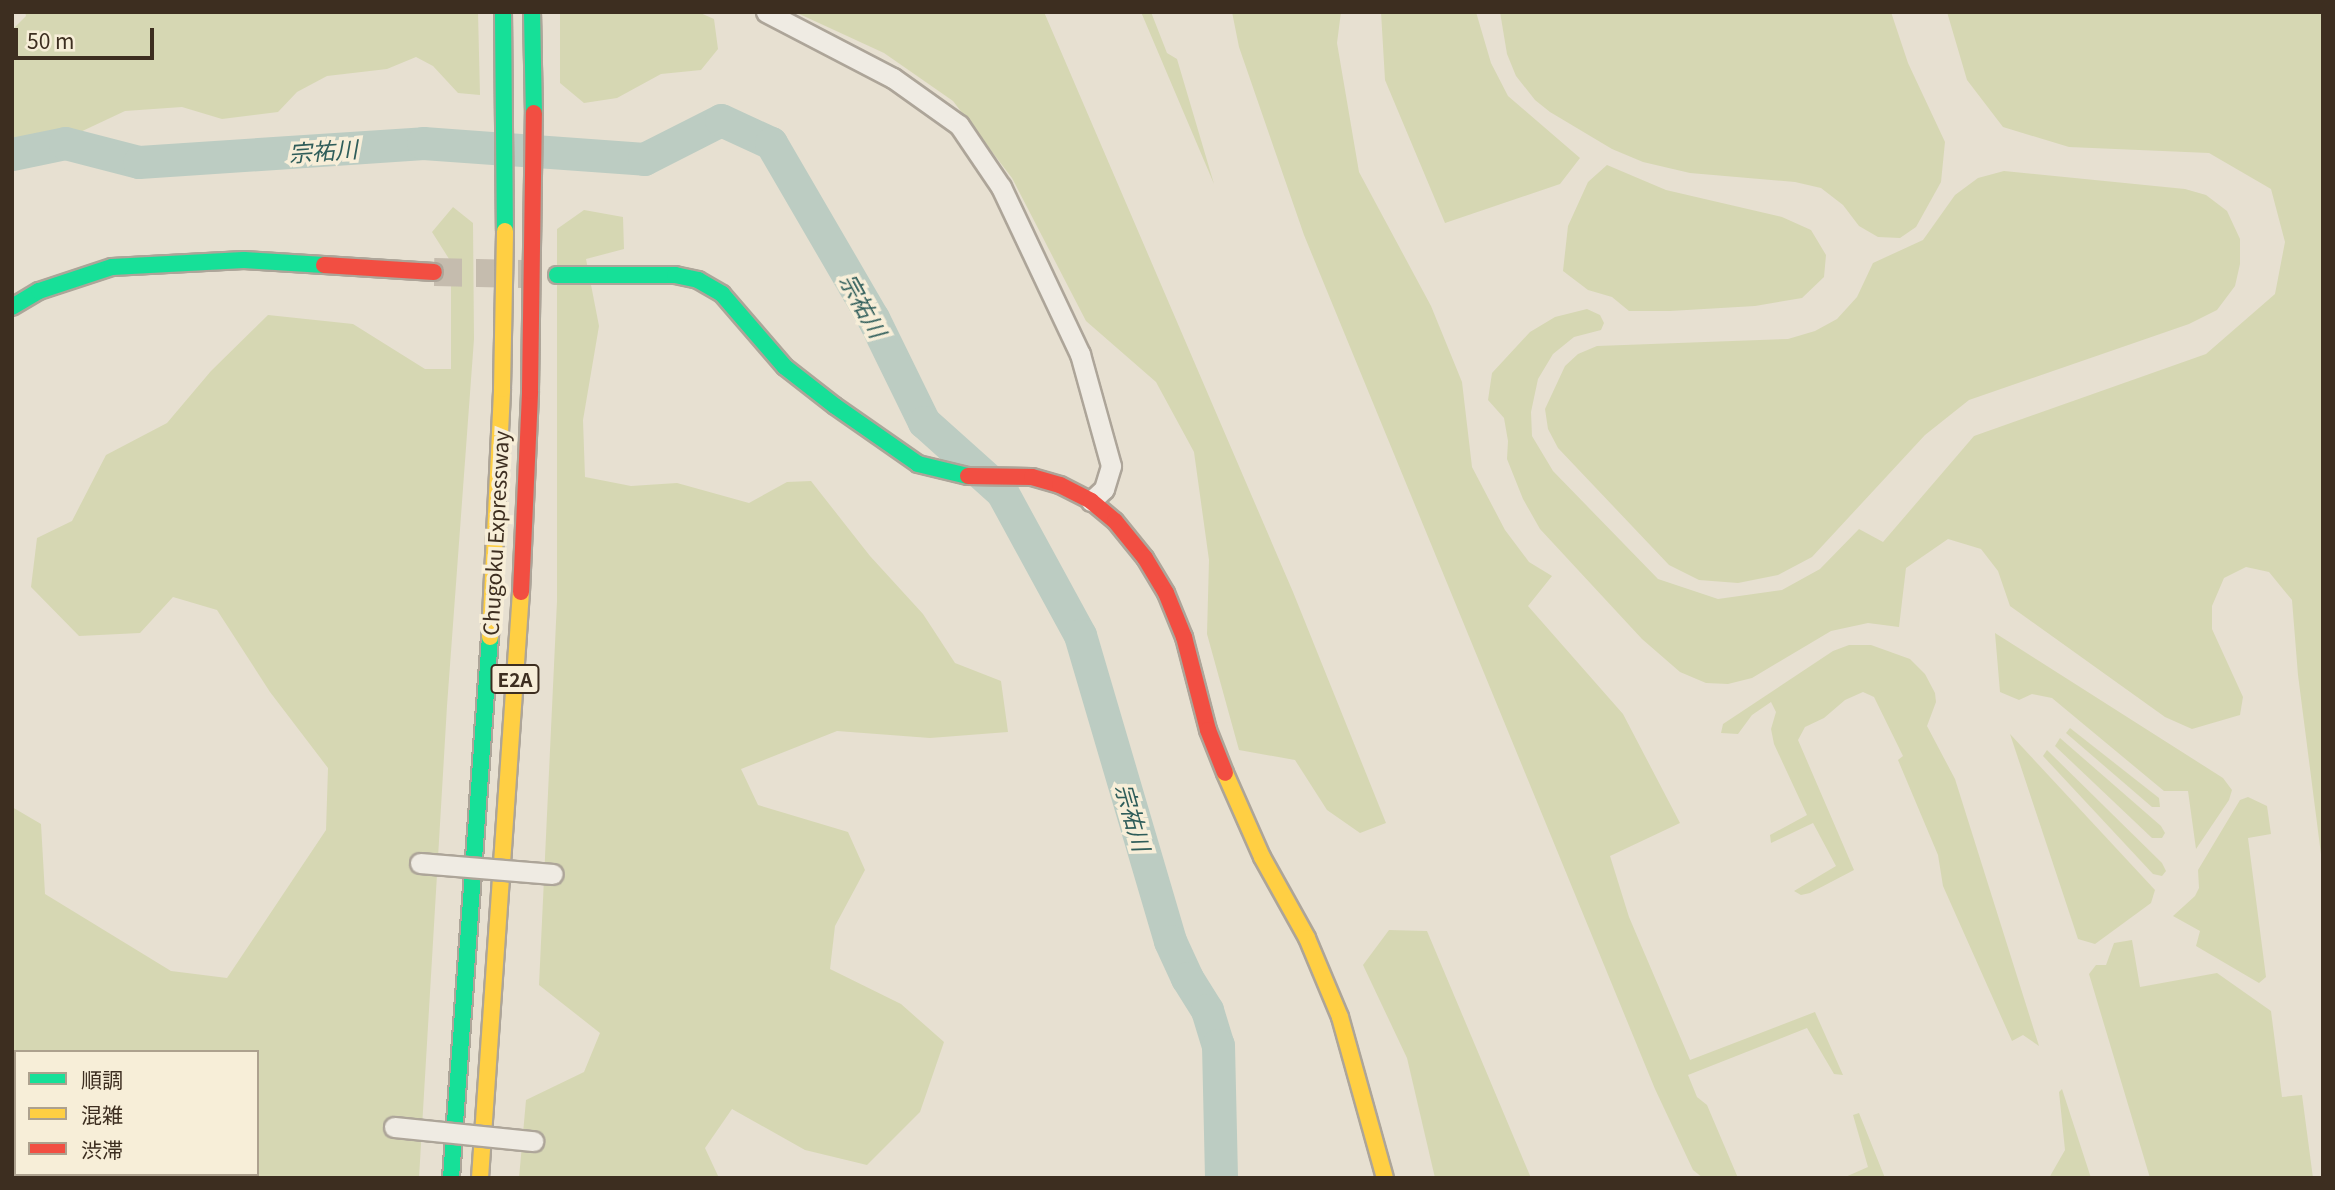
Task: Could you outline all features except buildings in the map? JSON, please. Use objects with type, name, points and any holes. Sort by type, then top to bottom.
[{"type":"main road","name":"Chugoku Expressway","points":[[451,1178],[492,609],[502,389],[506,182],[503,12]]},
{"type":"main road","name":"Chugoku Expressway","points":[[480,1178],[520,610],[530,391],[535,180],[532,12]]},
{"type":"main road","points":[[12,307],[39,291],[112,267],[244,260],[435,272]]},
{"type":"main road","points":[[557,275],[675,275],[698,281],[722,294],[785,367],[918,464],[969,476],[1032,477],[1060,485],[1091,501],[1115,522],[1145,558],[1166,593],[1184,637],[1208,730],[1232,790],[1262,858],[1307,938],[1340,1017],[1385,1178]]},
{"type":"street","points":[[766,12],[893,78],[959,125],[1001,187],[1080,354],[1111,466],[1104,489],[1091,501]]},
{"type":"street","points":[[420,863],[553,874]]},
{"type":"street","points":[[394,1126],[533,1140]]},
{"type":"green space","points":[[25,12],[478,12],[480,95],[458,93],[433,66],[416,57],[387,69],[327,76],[297,92],[278,112],[222,119],[182,107],[125,111],[76,134],[12,143],[12,30],[26,16]]},
{"type":"green space","points":[[560,12],[698,12],[714,19],[718,49],[701,70],[661,74],[617,98],[584,103],[560,83]]},
{"type":"green space","points":[[795,12],[1044,12],[1293,592],[1386,823],[1360,833],[1327,810],[1295,760],[1239,750],[1207,634],[1209,560],[1194,452],[1156,382],[1086,321],[1012,178],[953,101],[884,53]]},
{"type":"green space","points":[[1141,12],[1151,12],[1167,53],[1177,59],[1214,184]]},
{"type":"green space","points":[[1232,12],[1341,12],[1337,43],[1359,172],[1431,306],[1462,382],[1472,467],[1505,530],[1529,562],[1552,576],[1528,606],[1623,714],[1680,823],[1610,856],[1629,917],[1690,1060],[1815,1012],[1843,1075],[1834,1074],[1807,1028],[1688,1075],[1697,1097],[1707,1105],[1738,1178],[1703,1178],[1693,1170],[1655,1089],[1304,235],[1239,47]]},
{"type":"green space","points":[[1381,12],[1476,12],[1491,63],[1508,96],[1580,158],[1560,184],[1445,223],[1385,80]]},
{"type":"green space","points":[[1500,12],[1891,12],[1908,63],[1945,142],[1941,182],[1916,227],[1900,238],[1878,237],[1859,226],[1843,205],[1821,188],[1795,182],[1690,173],[1643,162],[1612,149],[1535,100],[1516,76],[1507,54]]},
{"type":"green space","points":[[1947,12],[2323,12],[2323,870],[2298,675],[2292,600],[2269,572],[2246,567],[2224,578],[2212,606],[2212,629],[2243,697],[2240,715],[2192,729],[2165,717],[2010,606],[1998,571],[1981,549],[1948,539],[1906,568],[1899,627],[1868,623],[1831,631],[1752,678],[1728,684],[1706,683],[1680,672],[1642,639],[1540,529],[1523,499],[1507,459],[1508,441],[1504,418],[1488,400],[1492,373],[1530,332],[1555,317],[1587,309],[1600,315],[1604,323],[1601,330],[1574,337],[1553,354],[1538,379],[1531,412],[1532,436],[1553,471],[1658,579],[1718,599],[1782,590],[1820,569],[1859,529],[1883,542],[1974,436],[2206,354],[2275,294],[2285,242],[2271,189],[2209,153],[2069,147],[2003,127],[1967,80]]},
{"type":"green space","points":[[1607,165],[1666,190],[1782,217],[1811,230],[1826,255],[1824,277],[1802,298],[1755,306],[1670,311],[1629,311],[1612,297],[1588,290],[1563,271],[1568,226],[1588,182]]},
{"type":"green space","points":[[2004,171],[2185,189],[2206,195],[2227,211],[2240,239],[2240,264],[2235,286],[2217,310],[2189,324],[1969,400],[1925,435],[1812,557],[1778,575],[1738,583],[1699,580],[1669,565],[1558,448],[1548,429],[1545,409],[1565,366],[1578,354],[1597,346],[1788,339],[1815,331],[1837,319],[1857,297],[1873,263],[1923,240],[1955,195],[1978,178]]},
{"type":"green space","points":[[453,207],[473,223],[474,339],[447,706],[419,1178],[12,1178],[12,807],[41,824],[45,894],[171,971],[227,978],[326,830],[328,768],[270,692],[217,610],[173,597],[140,633],[79,636],[31,587],[37,538],[72,521],[106,455],[167,423],[211,371],[268,315],[353,324],[425,369],[451,369],[451,262],[432,232]]},
{"type":"green space","points":[[584,210],[623,217],[624,249],[586,259],[599,326],[583,420],[585,477],[631,486],[677,483],[749,503],[787,482],[811,481],[870,556],[923,614],[955,663],[1001,681],[1008,732],[930,738],[837,731],[741,769],[758,805],[848,832],[865,870],[835,926],[830,969],[901,1004],[944,1042],[920,1112],[867,1165],[805,1150],[732,1109],[705,1148],[719,1178],[519,1178],[526,1100],[584,1072],[600,1033],[539,985],[557,601],[557,229]]},
{"type":"green space","points":[[1995,633],[2223,778],[2232,790],[2229,800],[2196,849],[2188,791],[2164,791],[2052,698],[2032,694],[2019,700],[2000,692]]},
{"type":"green space","points":[[1849,645],[1871,645],[1910,659],[1925,674],[1935,693],[1936,702],[1927,726],[1955,779],[2039,1046],[2023,1035],[2012,1041],[1943,886],[1938,855],[1898,760],[1903,756],[1874,697],[1863,692],[1845,700],[1824,718],[1805,727],[1798,740],[1854,870],[1801,895],[1794,891],[1836,866],[1813,823],[1771,843],[1770,835],[1807,815],[1774,744],[1771,729],[1776,712],[1771,702],[1752,715],[1738,734],[1721,733],[1723,724],[1833,651]]},
{"type":"green space","points":[[2070,728],[2159,798],[2160,807],[2152,807],[2066,733]]},
{"type":"green space","points":[[2010,734],[2155,890],[2151,903],[2095,944],[2078,939]]},
{"type":"green space","points":[[2060,738],[2161,826],[2165,833],[2162,838],[2152,838],[2055,746]]},
{"type":"green space","points":[[2047,750],[2162,863],[2166,871],[2162,876],[2153,874],[2043,756]]},
{"type":"green space","points":[[2248,797],[2267,806],[2271,834],[2248,838],[2266,977],[2259,983],[2196,946],[2200,931],[2173,916],[2195,896],[2199,888],[2198,870],[2240,800]]},
{"type":"green space","points":[[1389,930],[1427,931],[1531,1178],[1435,1178],[1407,1058],[1363,965]]},
{"type":"green space","points":[[2132,940],[2140,987],[2217,973],[2271,1011],[2282,1097],[2302,1095],[2313,1178],[2150,1178],[2089,974],[2096,965],[2106,965],[2114,943]]},
{"type":"green space","points":[[2062,1089],[2091,1178],[2049,1178],[2065,1150],[2059,1092]]},
{"type":"green space","points":[[1859,1113],[1885,1178],[1843,1178],[1868,1167],[1853,1115]]},
{"type":"waterway","name":"宗祐川","points":[[12,154],[65,143],[139,162],[423,143],[644,159],[721,120],[771,143],[873,318],[924,422],[1002,492],[1080,635],[1170,941],[1187,978],[1207,1010],[1218,1045],[1221,1178]]},
{"type":"tunnel","points":[[434,272],[523,274]]},
{"type":"traffic: fast","points":[[503,12],[505,231]]},
{"type":"traffic: fast","points":[[532,12],[534,113]]},
{"type":"traffic: fast","points":[[12,307],[39,291],[112,267],[244,260],[324,265]]},
{"type":"traffic: fast","points":[[557,275],[675,275],[698,280],[722,294],[785,367],[835,406],[918,464],[968,476]]},
{"type":"traffic: fast","points":[[451,1178],[490,637]]},
{"type":"traffic: slow","points":[[490,637],[502,389],[505,231]]},
{"type":"traffic: slow","points":[[480,1178],[521,592]]},
{"type":"traffic: slow","points":[[1225,773],[1262,857],[1307,938],[1340,1017],[1385,1178]]},
{"type":"traffic: jam","points":[[521,592],[530,391],[534,113]]},
{"type":"traffic: jam","points":[[324,265],[434,272]]},
{"type":"traffic: jam","points":[[968,476],[1032,477],[1060,485],[1091,501],[1115,521],[1145,558],[1166,593],[1184,637],[1208,730],[1225,773]]}]
